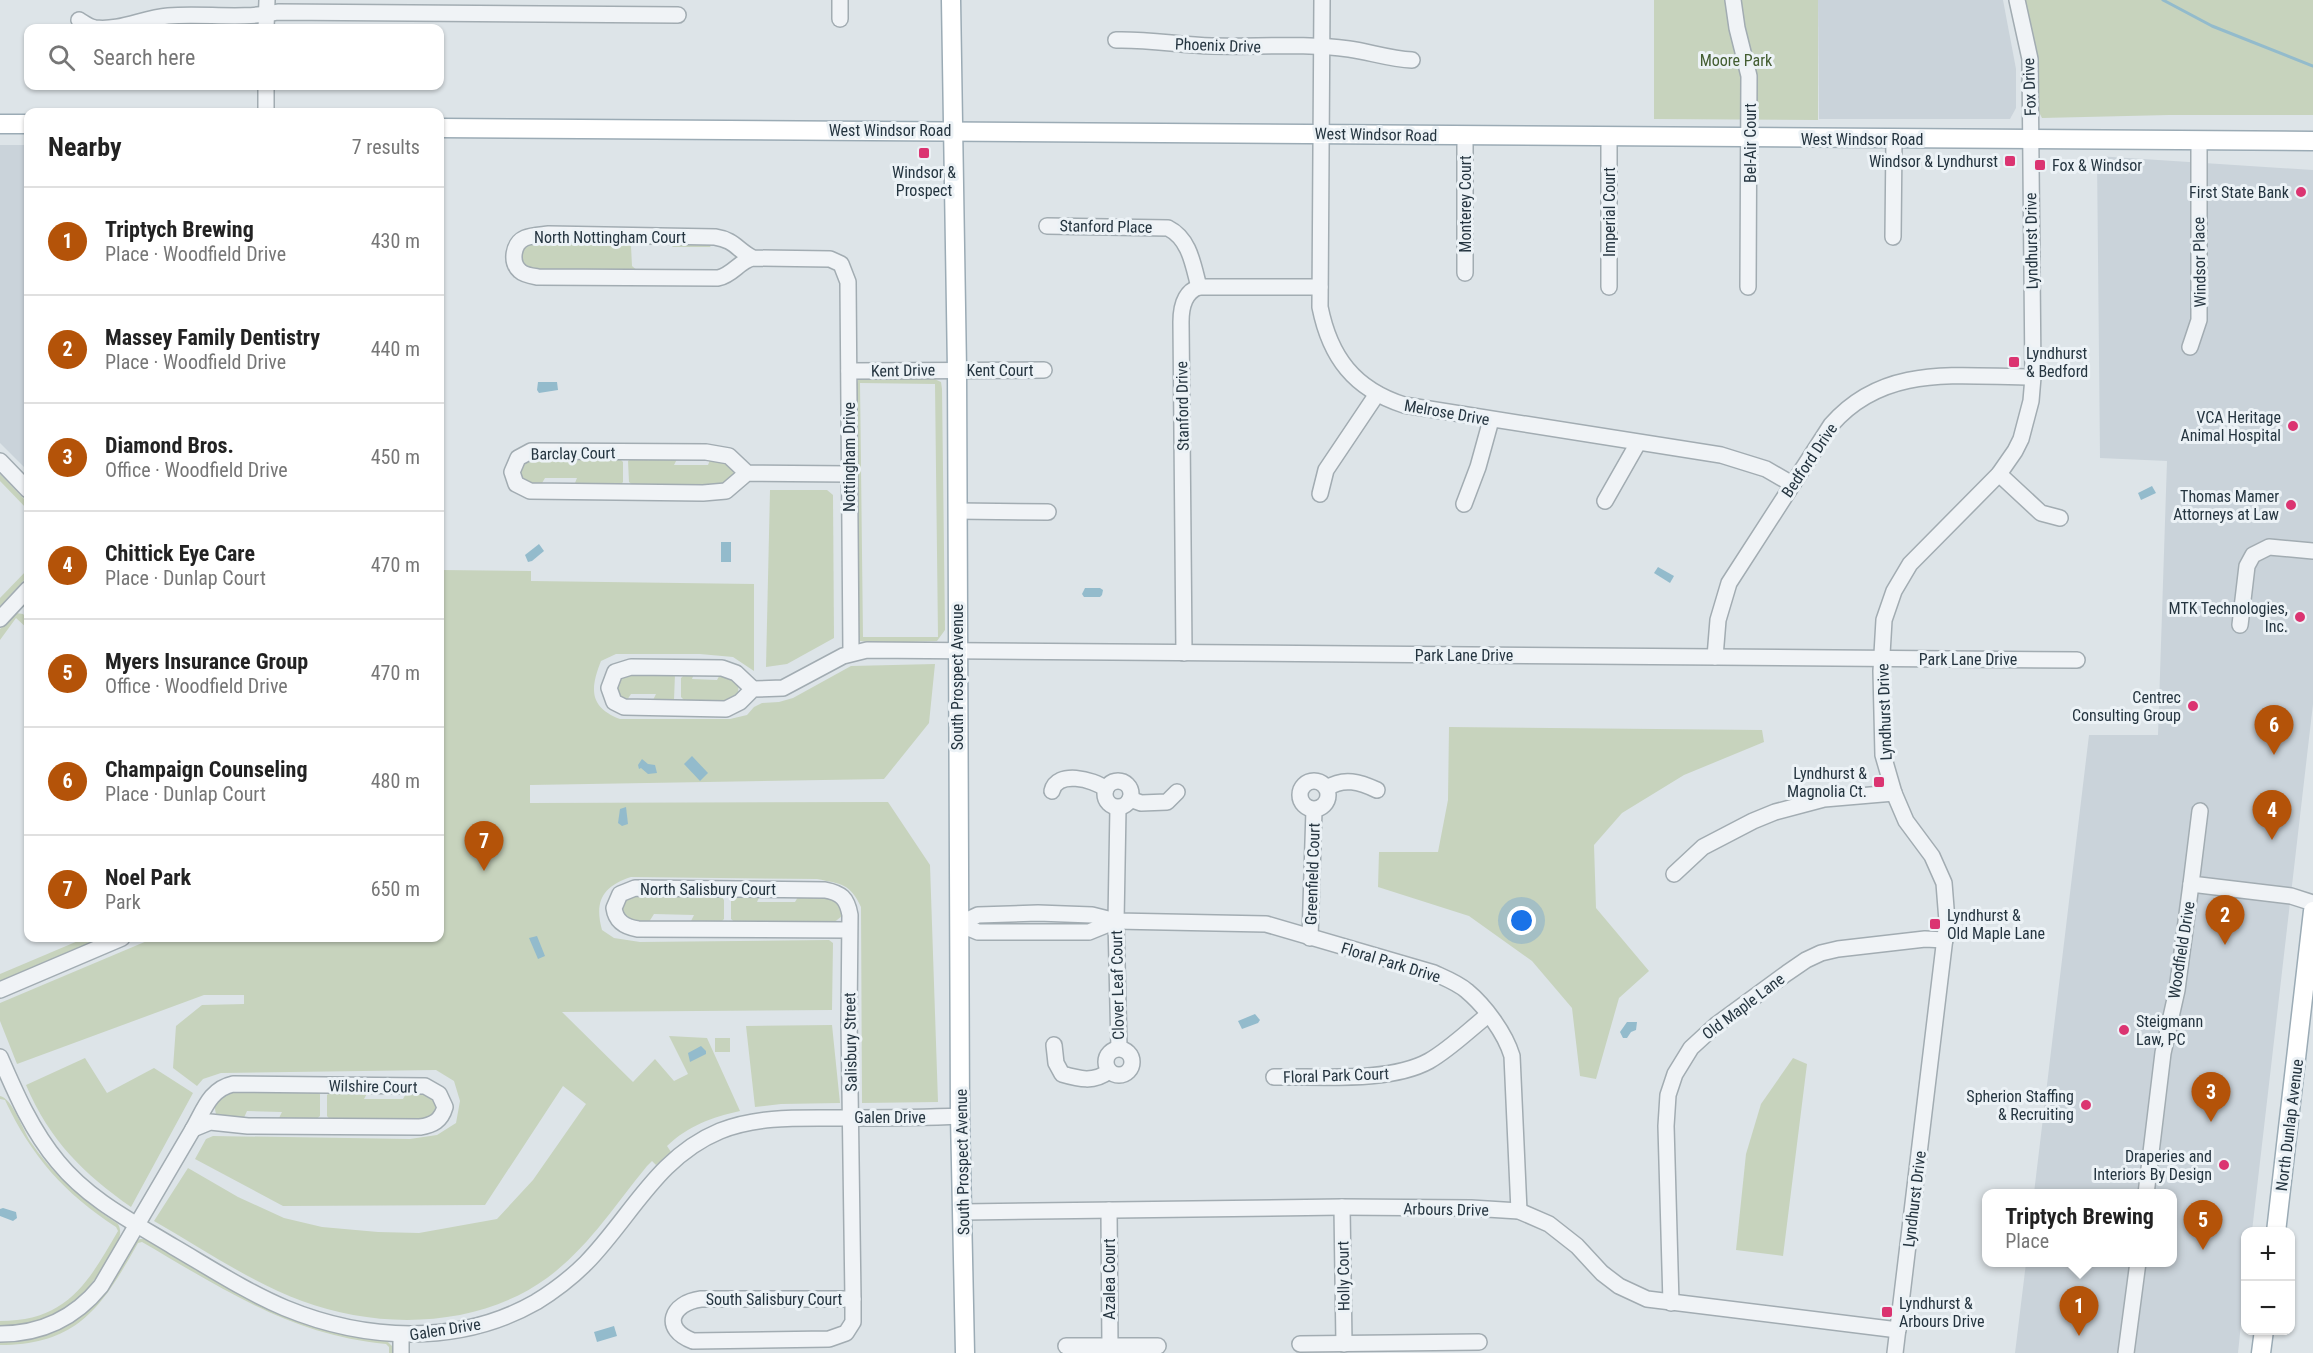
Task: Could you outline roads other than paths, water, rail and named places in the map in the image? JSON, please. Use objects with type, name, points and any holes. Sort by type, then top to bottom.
[{"type":"main road","name":"South Prospect Avenue","points":[[951,0],[957,370],[960,1116],[965,1353]]},
{"type":"main road","points":[[0,124],[24,124]]},
{"type":"main road","name":"West Windsor Road","points":[[444,128],[1320,133],[1894,140],[2313,141]]},
{"type":"main road","name":"North Dunlap Avenue","points":[[2277,1227],[2313,911]]},
{"type":"main road","points":[[2261,1353],[2263,1335]]},
{"type":"street","points":[[840,0],[840,19]]},
{"type":"street","points":[[1320,133],[1322,0]]},
{"type":"street","name":"Bel-Air Court","points":[[1733,0],[1737,28],[1749,76],[1749,287]]},
{"type":"street","name":"Fox Drive","points":[[2017,0],[2030,59],[2030,140]]},
{"type":"street","points":[[129,24],[169,16],[253,17],[278,12],[409,6],[553,7],[678,15]]},
{"type":"street","points":[[79,20],[86,24]]},
{"type":"street","name":"Phoenix Drive","points":[[1116,40],[1141,39],[1210,46],[1321,47],[1348,49],[1412,60]]},
{"type":"street","points":[[266,90],[266,108]]},
{"type":"street","name":"Melrose Drive","points":[[1320,133],[1320,287],[1324,326],[1331,345],[1350,373],[1377,394],[1404,405],[1721,455],[1749,462],[1792,484]]},
{"type":"street","name":"Monterey Court","points":[[1465,136],[1465,273]]},
{"type":"street","name":"Imperial Court","points":[[1609,137],[1609,287]]},
{"type":"street","points":[[1893,237],[1894,140]]},
{"type":"street","name":"Lyndhurst Drive","points":[[1895,1353],[1947,921],[1944,883],[1932,856],[1906,822],[1894,793],[1883,755],[1884,620],[1901,576],[1921,551],[1999,474],[2021,439],[2031,402],[2033,377],[2030,140]]},
{"type":"street","name":"Windsor Place","points":[[2190,347],[2199,321],[2199,140]]},
{"type":"street","name":"Stanford Place","points":[[1047,226],[1168,228],[1181,237],[1186,245],[1199,287]]},
{"type":"street","name":"North Nottingham Court","points":[[549,234],[715,237],[728,239],[753,258],[742,263],[728,276],[718,278],[538,277],[520,272],[516,265],[514,252],[521,240],[526,237],[549,234]]},
{"type":"street","name":"Nottingham Drive","points":[[753,258],[830,259],[841,264],[848,282],[851,653]]},
{"type":"street","points":[[1199,287],[1320,287]]},
{"type":"street","name":"Stanford Drive","points":[[1185,653],[1181,310],[1190,292],[1199,287]]},
{"type":"street","name":"Kent Court","points":[[957,370],[1044,370]]},
{"type":"street","name":"Kent Drive","points":[[849,371],[957,370]]},
{"type":"street","name":"Bedford Drive","points":[[1715,657],[1718,620],[1729,583],[1792,484],[1841,413],[1877,389],[1915,378],[2033,377]]},
{"type":"street","points":[[1320,494],[1326,470],[1377,394]]},
{"type":"street","points":[[1464,504],[1478,467],[1491,420]]},
{"type":"street","points":[[1605,501],[1638,442]]},
{"type":"street","name":"Barclay Court","points":[[531,451],[706,452],[729,456],[747,473],[726,491],[703,493],[530,491],[516,484],[513,472],[518,458],[531,451]]},
{"type":"street","points":[[0,461],[24,486]]},
{"type":"street","points":[[747,473],[849,474]]},
{"type":"street","points":[[1999,474],[2041,513],[2060,518]]},
{"type":"street","points":[[957,511],[1048,512]]},
{"type":"street","points":[[2240,625],[2247,566],[2253,555],[2269,548],[2313,551]]},
{"type":"street","points":[[0,619],[24,600]]},
{"type":"street","name":"Park Lane Drive","points":[[851,653],[867,650],[2077,660]]},
{"type":"street","points":[[753,689],[736,673],[722,668],[631,667],[615,672],[609,687],[614,702],[621,707],[726,709],[740,702],[753,689],[783,688],[851,653]]},
{"type":"street","points":[[1052,791],[1053,785],[1060,779],[1096,782],[1106,789]]},
{"type":"street","name":"Greenfield Court","points":[[1315,781],[1324,784],[1327,789],[1326,802],[1319,809],[1306,807],[1300,800],[1302,787],[1315,781]]},
{"type":"street","name":"Greenfield Court","points":[[1327,789],[1342,782],[1353,782],[1377,790]]},
{"type":"street","points":[[1124,803],[1130,789],[1124,783],[1111,783],[1104,793],[1106,802],[1124,803],[1167,802],[1177,792]]},
{"type":"street","points":[[1674,874],[1703,847],[1775,812],[1824,799],[1894,793]]},
{"type":"street","name":"Clover Leaf Court","points":[[1119,1048],[1116,921],[1124,803]]},
{"type":"street","name":"Greenfield Court","points":[[1310,938],[1314,810]]},
{"type":"street","name":"Woodfield Drive","points":[[2147,1189],[2163,1053],[2177,990],[2200,811]]},
{"type":"street","points":[[2191,884],[2291,896],[2313,903]]},
{"type":"street","name":"North Salisbury Court","points":[[635,888],[825,890],[843,896],[848,904],[849,930],[638,929],[625,926],[619,921],[614,908],[620,894],[635,888]]},
{"type":"street","points":[[1038,913],[1038,932]]},
{"type":"street","name":"Floral Park Drive","points":[[959,924],[978,915],[1038,913],[1092,915],[1116,921],[1266,924],[1434,973],[1466,990],[1508,1043],[1512,1056],[1519,1211]]},
{"type":"street","name":"Floral Park Drive","points":[[959,924],[978,932],[1089,932],[1116,921]]},
{"type":"street","name":"Salisbury Street","points":[[849,930],[853,1299]]},
{"type":"street","name":"Old Maple Lane","points":[[1671,1303],[1666,1126],[1668,1095],[1675,1074],[1691,1048],[1716,1025],[1787,973],[1821,953],[1847,947],[1925,939],[1946,940]]},
{"type":"street","points":[[0,990],[113,942]]},
{"type":"street","name":"Floral Park Court","points":[[1274,1077],[1380,1075],[1409,1070],[1442,1052],[1488,1015]]},
{"type":"street","points":[[1054,1045],[1056,1064],[1062,1074],[1079,1079],[1100,1078],[1109,1071]]},
{"type":"street","name":"Clover Leaf Court","points":[[1119,1048],[1126,1051],[1131,1057],[1131,1069],[1120,1075],[1109,1071],[1105,1064],[1106,1057],[1111,1051],[1119,1048]]},
{"type":"street","name":"Galen Drive","points":[[0,1057],[6,1085],[27,1117],[60,1164],[93,1196],[220,1273],[287,1309],[344,1327],[401,1335],[470,1328],[516,1312],[552,1291],[586,1263],[662,1170],[703,1139],[741,1124],[762,1120],[960,1116]]},
{"type":"street","name":"Wilshire Court","points":[[0,1334],[28,1332],[44,1328],[78,1310],[101,1286],[214,1093],[220,1088],[233,1084],[425,1086],[440,1094],[445,1107],[439,1120],[428,1126],[420,1127],[248,1126],[210,1122],[193,1129]]},
{"type":"street","name":"Arbours Drive","points":[[963,1212],[1342,1208],[1472,1208],[1519,1211],[1542,1220],[1564,1234],[1602,1273],[1619,1286],[1647,1299],[1898,1330]]},
{"type":"street","name":"Holly Court","points":[[1342,1208],[1344,1344]]},
{"type":"street","name":"Azalea Court","points":[[1109,1210],[1110,1347]]},
{"type":"street","points":[[2126,1353],[2137,1267]]},
{"type":"street","name":"South Salisbury Court","points":[[701,1299],[853,1299],[853,1322],[850,1328],[840,1336],[829,1339],[693,1341],[678,1332],[674,1322],[676,1311],[682,1305],[701,1299]]},
{"type":"street","points":[[401,1335],[401,1353]]},
{"type":"street","points":[[1300,1344],[1479,1342]]},
{"type":"street","points":[[1066,1346],[1158,1346]]},
{"type":"water","points":[[538,382],[557,382],[558,390],[539,393]]},
{"type":"water","points":[[2152,486],[2156,493],[2141,500],[2138,493]]},
{"type":"water","points":[[721,542],[731,542],[731,562],[721,562]]},
{"type":"water","points":[[539,544],[544,551],[528,562],[525,555]]},
{"type":"water","points":[[1658,567],[1674,576],[1670,583],[1654,573]]},
{"type":"water","points":[[1085,588],[1100,588],[1103,590],[1102,595],[1084,597],[1082,594]]},
{"type":"water","points":[[692,756],[708,773],[700,781],[684,764]]},
{"type":"water","points":[[642,759],[648,764],[655,765],[657,773],[648,774],[641,768],[639,769],[638,765]]},
{"type":"water","points":[[626,807],[628,824],[622,826],[618,823],[620,809]]},
{"type":"water","points":[[537,936],[545,956],[538,959],[529,938]]},
{"type":"water","points":[[1255,1014],[1260,1020],[1258,1023],[1242,1029],[1238,1021]]},
{"type":"water","points":[[1627,1022],[1637,1022],[1636,1030],[1631,1032],[1627,1038],[1623,1038],[1620,1032]]},
{"type":"water","points":[[701,1046],[706,1054],[690,1062],[688,1053]]},
{"type":"water","points":[[0,1209],[16,1212],[17,1218],[13,1221],[0,1216]]},
{"type":"water","points":[[614,1326],[617,1336],[597,1342],[594,1332]]},
{"type":"waterway","points":[[2163,0],[2212,26],[2313,66]]},
{"type":"place","name":"Windsor & Prospect","points":[[924,153]]},
{"type":"place","name":"Windsor & Lyndhurst","points":[[2010,161]]},
{"type":"place","name":"Fox & Windsor","points":[[2040,165]]},
{"type":"place","name":"First State Bank","points":[[2301,192]]},
{"type":"place","name":"Lyndhurst & Bedford","points":[[2014,362]]},
{"type":"place","name":"VCA Heritage Animal Hospital","points":[[2293,426]]},
{"type":"place","name":"Thomas Mamer Attorneys at Law","points":[[2291,505]]},
{"type":"place","name":"MTK Technologies, Inc.","points":[[2300,617]]},
{"type":"place","name":"Centrec Consulting Group","points":[[2193,706]]},
{"type":"place","name":"Champaign Counseling","points":[[2274,755]]},
{"type":"place","name":"Lyndhurst & Magnolia Ct.","points":[[1879,782]]},
{"type":"place","name":"Chittick Eye Care","points":[[2272,840]]},
{"type":"place","name":"Noel Park","points":[[484,871]]},
{"type":"place","name":"Lyndhurst & Old Maple Lane","points":[[1935,924]]},
{"type":"place","name":"Massey Family Dentistry","points":[[2225,945]]},
{"type":"place","name":"Steigmann Law, PC","points":[[2124,1030]]},
{"type":"place","name":"Spherion Staffing & Recruiting","points":[[2086,1105]]},
{"type":"place","name":"Diamond Bros.","points":[[2211,1122]]},
{"type":"place","name":"Draperies and Interiors By Design","points":[[2224,1165]]},
{"type":"place","name":"Myers Insurance Group","points":[[2203,1250]]},
{"type":"place","name":"Lyndhurst & Arbours Drive","points":[[1887,1312]]},
{"type":"place","name":"Triptych Brewing","points":[[2079,1336]]},
{"type":"park label","name":"Moore Park","points":[[1736,60]]}]
